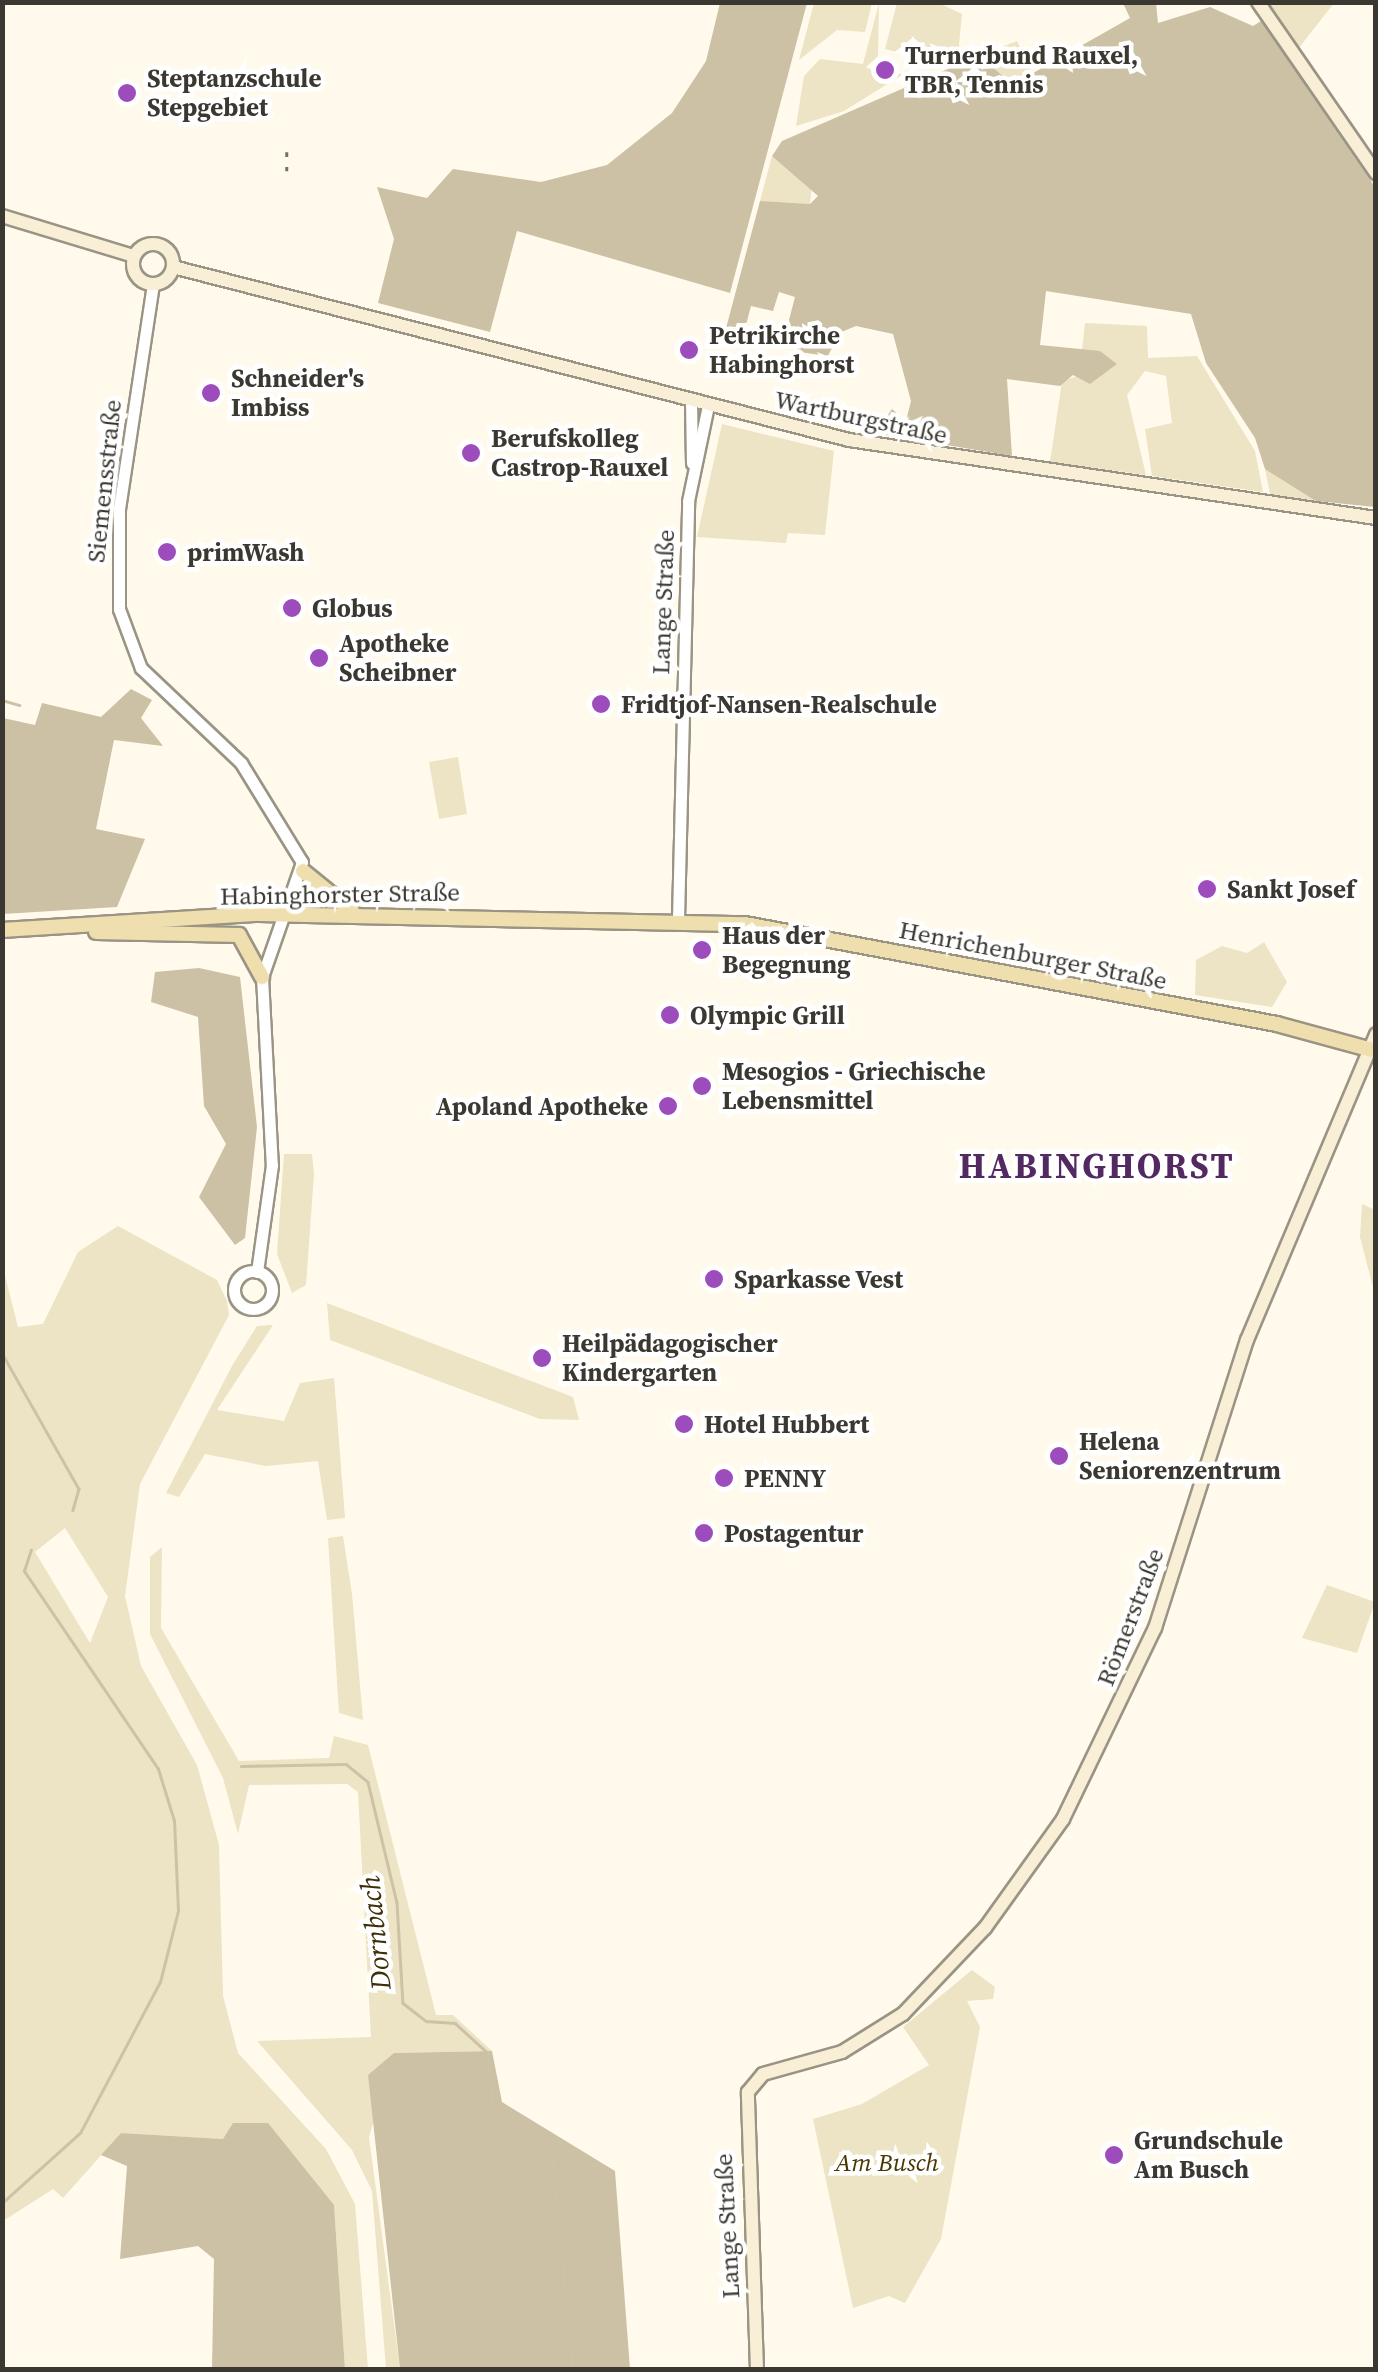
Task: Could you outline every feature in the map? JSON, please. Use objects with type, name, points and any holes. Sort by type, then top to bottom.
[{"type":"main road","points":[[1258,2],[1376,174]]},
{"type":"main road","points":[[2,216],[134,256],[136,276],[153,284],[172,267]]},
{"type":"main road","name":"Wartburgstraße","points":[[134,256],[156,244],[172,267],[708,405],[964,461],[1376,518]]},
{"type":"main road","points":[[303,872],[358,914]]},
{"type":"main road","name":"Habinghorster Straße","points":[[2,930],[286,914],[678,919]]},
{"type":"main road","name":"Henrichenburger Straße","points":[[678,919],[823,936],[1373,1044]]},
{"type":"main road","points":[[45,928],[239,935],[262,976]]},
{"type":"main road","name":"Römerstraße","points":[[754,2082],[842,2052],[903,2014],[986,1928],[1064,1818],[1154,1628],[1247,1340],[1373,1044]]},
{"type":"main road","name":"Lange Straße","points":[[754,2082],[744,2112],[757,2370]]},
{"type":"street","name":"Siemensstraße","points":[[153,284],[119,510],[120,609],[141,668],[241,764],[292,835],[303,872]]},
{"type":"street","name":"Lange Straße","points":[[678,919],[693,467],[690,400]]},
{"type":"street","name":"Lange Straße","points":[[693,467],[708,405]]},
{"type":"street","points":[[257,1272],[272,1165],[262,976],[303,872]]},
{"type":"green space","points":[[814,3],[872,3],[865,32],[837,30],[799,60]]},
{"type":"green space","points":[[879,3],[878,56],[866,67],[888,80],[918,65],[844,111],[796,126],[804,76],[820,59],[863,64]]},
{"type":"green space","points":[[897,3],[939,3],[962,14],[958,55],[932,70],[932,61],[885,49]]},
{"type":"green space","points":[[1267,3],[1334,3],[1298,49]]},
{"type":"green space","points":[[1017,41],[1033,75],[1011,86],[980,55]]},
{"type":"green space","points":[[772,156],[812,184],[810,204],[760,201]]},
{"type":"green space","points":[[1085,323],[1147,326],[1148,358],[1197,356],[1255,451],[1263,492],[1152,476],[1145,429],[1172,423],[1166,376],[1145,371],[1127,395],[1146,475],[1050,462],[1062,381],[1117,364],[1082,350]]},
{"type":"green space","points":[[722,424],[834,451],[825,535],[788,533],[786,543],[697,537]]},
{"type":"green space","points":[[1265,469],[1307,489],[1316,501],[1270,494]]},
{"type":"green space","points":[[458,757],[467,814],[439,819],[429,762]]},
{"type":"green space","points":[[1264,942],[1287,982],[1272,1007],[1195,995],[1196,960],[1222,946],[1247,953]]},
{"type":"green space","points":[[284,1154],[312,1154],[314,1174],[306,1285],[292,1293],[277,1254]]},
{"type":"green space","points":[[1362,1204],[1375,1210],[1375,1295],[1360,1237]]},
{"type":"green space","points":[[118,1226],[217,1280],[227,1301],[229,1315],[140,1484],[125,1596],[141,1666],[197,1765],[219,1845],[223,1996],[238,2053],[326,2149],[355,2204],[368,2369],[345,2369],[334,2205],[223,2139],[121,2133],[63,2198],[53,2189],[3,2221],[2,1264],[18,1327],[43,1324],[78,1252]],"holes":[[[65,1528],[108,1597],[90,1643],[35,1552]]]},
{"type":"green space","points":[[327,1303],[573,1397],[579,1420],[540,1419],[330,1340]]},
{"type":"green space","points":[[273,1325],[217,1410],[284,1421],[300,1383],[334,1378],[345,1518],[327,1520],[318,1461],[266,1466],[205,1454],[179,1497],[166,1493],[257,1326]]},
{"type":"green space","points":[[343,1536],[363,1720],[339,1713],[328,1538]]},
{"type":"green space","points":[[162,1547],[161,1628],[239,1761],[329,1758],[334,1736],[368,1745],[436,2015],[453,2015],[492,2051],[394,2053],[369,2137],[400,2369],[386,2369],[372,2191],[352,2150],[257,2041],[371,2037],[358,1792],[347,1784],[249,1785],[238,1834],[223,1778],[150,1634],[150,1557]]},
{"type":"green space","points":[[1327,1585],[1375,1602],[1357,1653],[1302,1638]]},
{"type":"green space","name":"Am Busch","points":[[972,1970],[995,1987],[993,1999],[967,2001],[980,2027],[941,2239],[905,2303],[889,2296],[853,2308],[813,2119],[862,2104],[929,2065],[903,2027]]},
{"type":"shaded area","points":[[720,3],[807,3],[730,293],[517,231],[490,332],[378,303],[394,239],[377,187],[427,198],[453,169],[541,182],[607,165],[672,113],[706,61]]},
{"type":"shaded area","points":[[1123,3],[1156,3],[1158,23],[1210,7],[1253,26],[1261,21],[1375,187],[1375,507],[1316,501],[1265,469],[1255,438],[1206,363],[1191,314],[1046,291],[1040,345],[1100,351],[1117,364],[1090,384],[1073,375],[1060,386],[1007,379],[1012,456],[875,433],[892,409],[906,421],[911,401],[893,334],[856,326],[839,333],[828,356],[799,352],[789,320],[795,297],[779,292],[773,311],[751,306],[743,336],[725,332],[760,201],[810,204],[818,196],[772,156],[782,141],[980,55],[1012,85],[1130,18]]},
{"type":"shaded area","points":[[131,689],[152,700],[141,718],[163,746],[114,740],[96,829],[145,839],[117,907],[3,914],[3,718],[35,725],[42,703],[101,717]]},
{"type":"shaded area","points":[[199,968],[240,977],[257,1127],[245,1238],[235,1245],[199,1197],[226,1144],[204,1106],[198,1017],[151,1002],[155,972]]},
{"type":"shaded area","points":[[492,2051],[502,2102],[615,2171],[630,2369],[400,2369],[368,2075],[394,2053]]},
{"type":"shaded area","points":[[233,2123],[268,2123],[334,2205],[345,2369],[212,2369],[214,2259],[198,2246],[120,2259],[127,2166],[101,2155],[121,2133],[223,2139]]},
{"type":"waterway","points":[[2,700],[19,705]]},
{"type":"waterway","points":[[2,1353],[79,1489],[73,1510]]},
{"type":"waterway","points":[[2,2203],[80,2133],[160,1982],[178,1911],[174,1821],[158,1769],[24,1571],[31,1550]]},
{"type":"waterway","name":"Dornbach","points":[[241,1766],[346,1764],[368,1782],[397,1903],[403,2003],[426,2021],[455,2023],[488,2053],[492,2102],[552,2151],[573,2370]]},
{"type":"railway","points":[[287,152],[287,171]]},
{"type":"place","name":"Turnerbund Rauxel, TBR, Tennis","points":[[885,70]]},
{"type":"place","name":"Steptanzschule Stepgebiet","points":[[127,93]]},
{"type":"place","name":"Petrikirche Habinghorst","points":[[689,350]]},
{"type":"place","name":"Schneider's Imbiss","points":[[211,393]]},
{"type":"place","name":"Berufskolleg Castrop-Rauxel","points":[[471,453]]},
{"type":"place","name":"primWash","points":[[167,552]]},
{"type":"place","name":"Globus","points":[[292,608]]},
{"type":"place","name":"Apotheke Scheibner","points":[[319,658]]},
{"type":"place","name":"Fridtjof-Nansen-Realschule","points":[[601,704]]},
{"type":"place","name":"Sankt Josef","points":[[1207,889]]},
{"type":"place","name":"Haus der Begegnung","points":[[702,950]]},
{"type":"place","name":"Olympic Grill","points":[[670,1015]]},
{"type":"place","name":"Mesogios - Griechische Lebensmittel","points":[[702,1086]]},
{"type":"place","name":"Apoland Apotheke","points":[[668,1106]]},
{"type":"place","name":"Sparkasse Vest","points":[[714,1279]]},
{"type":"place","name":"Heilpädagogischer Kindergarten","points":[[542,1358]]},
{"type":"place","name":"Hotel Hubbert","points":[[684,1424]]},
{"type":"place","name":"Helena Seniorenzentrum","points":[[1059,1456]]},
{"type":"place","name":"PENNY","points":[[724,1478]]},
{"type":"place","name":"Postagentur","points":[[704,1533]]},
{"type":"place","name":"Grundschule Am Busch","points":[[1114,2155]]},
{"type":"district","name":"HABINGHORST","points":[[1097,1166]]}]
